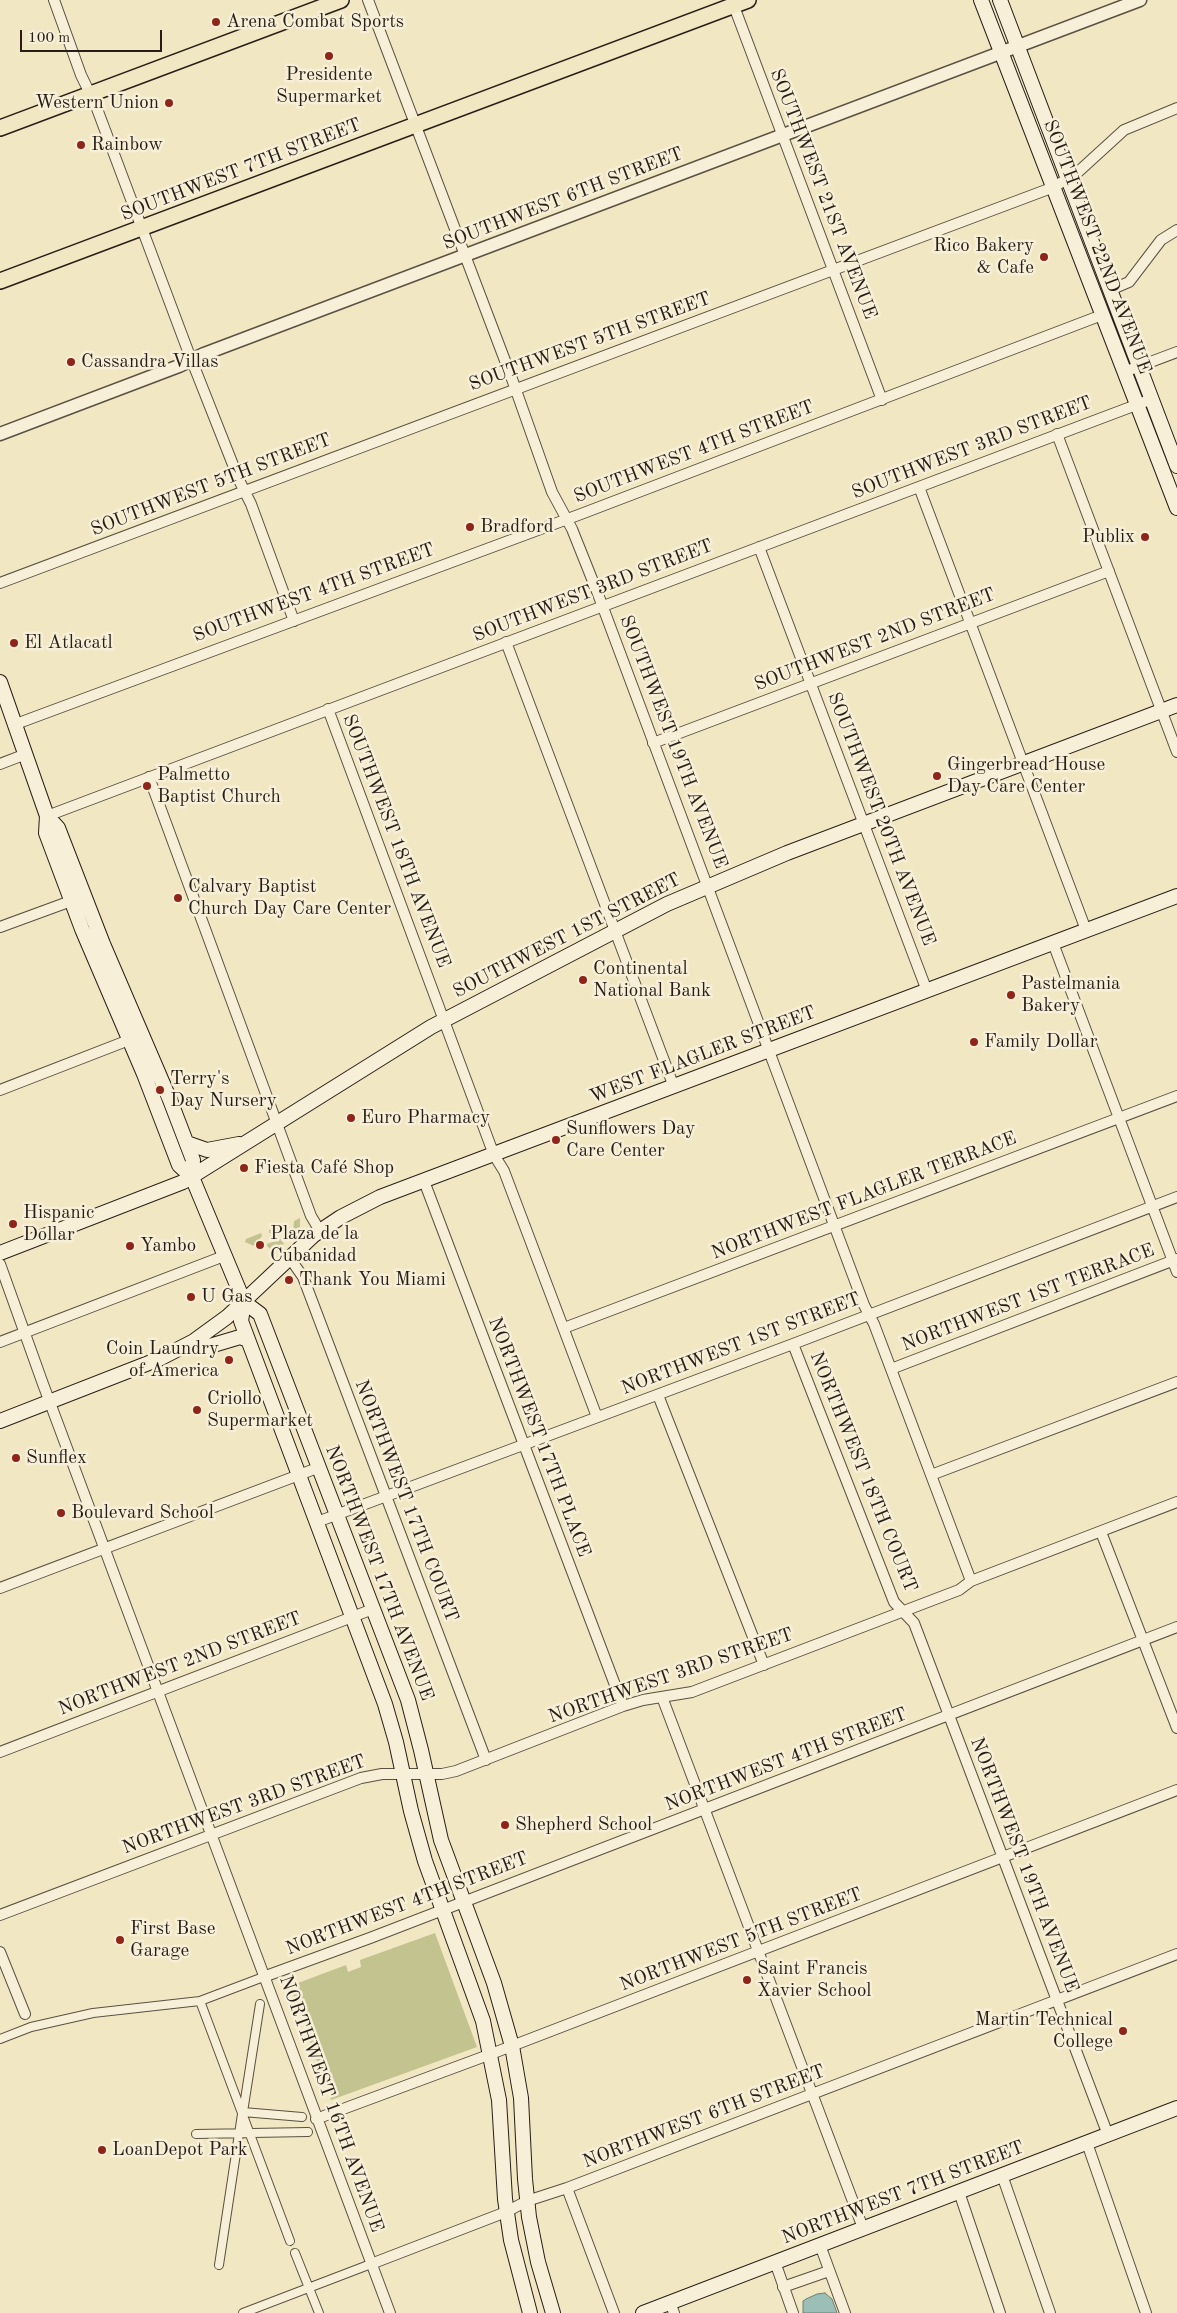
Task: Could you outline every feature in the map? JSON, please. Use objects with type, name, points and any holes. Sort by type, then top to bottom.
[{"type":"main road","points":[[0,128],[341,0]]},
{"type":"main road","name":"SOUTHWEST 7TH STREET","points":[[0,282],[732,3],[748,0]]},
{"type":"main road","name":"SOUTHWEST 22ND AVENUE","points":[[982,0],[1177,508]]},
{"type":"main road","name":"SOUTHWEST 22ND AVENUE","points":[[1000,0],[1177,467]]},
{"type":"main road","points":[[0,682],[47,816],[46,833],[71,901],[180,1165],[192,1178],[244,1302],[241,1321],[390,1717],[415,1828],[442,1909],[473,1990],[491,2054],[499,2100],[506,2212],[514,2258],[530,2313]]},
{"type":"main road","name":"SOUTHWEST 1ST STREET","points":[[0,1253],[192,1178],[276,1122],[444,1020],[614,930],[708,886],[864,824],[1177,705]]},
{"type":"main road","points":[[47,816],[58,828],[90,911],[187,1143],[193,1160],[192,1178]]},
{"type":"main road","name":"WEST FLAGLER STREET","points":[[0,1421],[183,1348],[219,1324],[244,1302],[288,1257],[320,1231],[363,1205],[424,1180],[1177,896]]},
{"type":"main road","points":[[71,901],[78,902],[90,911]]},
{"type":"main road","points":[[129,1040],[134,1036],[138,1027]]},
{"type":"main road","points":[[187,1143],[207,1150],[244,1144]]},
{"type":"main road","name":"NORTHWEST 17TH AVENUE","points":[[244,1302],[260,1314],[408,1700],[441,1840],[494,1983],[512,2046],[522,2112],[527,2201],[538,2262],[553,2313]]},
{"type":"main road","points":[[183,1348],[203,1348],[235,1337],[248,1340]]},
{"type":"main road","name":"NORTHWEST 7TH STREET","points":[[643,2313],[672,2308],[774,2262],[1177,2108]]},
{"type":"street","points":[[54,0],[191,361],[245,491],[294,621]]},
{"type":"street","name":"SOUTHWEST 19TH AVENUE","points":[[368,0],[515,388],[552,492],[567,518],[603,606],[768,1051]]},
{"type":"street","name":"SOUTHWEST 6TH STREET","points":[[0,434],[1140,0]]},
{"type":"street","name":"SOUTHWEST 21ST AVENUE","points":[[732,3],[882,400]]},
{"type":"street","name":"SOUTHWEST 5TH STREET","points":[[0,583],[1054,187],[1068,180],[1124,130],[1177,108]]},
{"type":"street","points":[[1110,290],[1129,282],[1161,240],[1177,230]]},
{"type":"street","name":"SOUTHWEST 4TH STREET","points":[[16,724],[882,400],[1102,315]]},
{"type":"street","points":[[1124,372],[1177,352]]},
{"type":"street","name":"SOUTHWEST 3RD STREET","points":[[47,816],[1152,399]]},
{"type":"street","points":[[1057,434],[1177,752]]},
{"type":"street","points":[[1163,473],[1177,467]]},
{"type":"street","points":[[919,487],[1086,930]]},
{"type":"street","name":"SOUTHWEST 20TH AVENUE","points":[[759,547],[927,991]]},
{"type":"street","name":"SOUTHWEST 2ND STREET","points":[[653,743],[1109,571]]},
{"type":"street","points":[[506,642],[674,1087]]},
{"type":"street","name":"SOUTHWEST 18TH AVENUE","points":[[328,709],[494,1155],[504,1171],[598,1418]]},
{"type":"street","points":[[0,764],[26,754]]},
{"type":"street","points":[[149,776],[311,1216],[320,1231]]},
{"type":"street","points":[[0,927],[71,901]]},
{"type":"street","points":[[1053,943],[1175,1260],[1177,1272]]},
{"type":"street","points":[[0,1090],[129,1040]]},
{"type":"street","points":[[768,1051],[971,1581]]},
{"type":"street","name":"NORTHWEST FLAGLER TERRACE","points":[[564,1328],[1177,1096]]},
{"type":"street","name":"NORTHWEST 17TH PLACE","points":[[424,1180],[623,1706]]},
{"type":"street","name":"NORTHWEST 1ST STREET","points":[[316,1522],[523,1444],[598,1418],[1177,1197]]},
{"type":"street","points":[[0,1342],[224,1256]]},
{"type":"street","name":"NORTHWEST 17TH COURT","points":[[288,1257],[303,1277],[486,1760]]},
{"type":"street","name":"NORTHWEST 1ST TERRACE","points":[[891,1369],[1175,1260]]},
{"type":"street","name":"NORTHWEST 16TH AVENUE","points":[[0,1264],[266,1976],[316,2119],[390,2313]]},
{"type":"street","name":"NORTHWEST 18TH COURT","points":[[793,1344],[894,1602],[902,1612]]},
{"type":"street","points":[[931,1475],[1177,1382]]},
{"type":"street","points":[[658,1394],[764,1665]]},
{"type":"street","points":[[0,1588],[320,1467]]},
{"type":"street","name":"NORTHWEST 3RD STREET","points":[[0,1915],[361,1778],[403,1773],[448,1774],[623,1706],[662,1696],[692,1692],[959,1590],[971,1581],[1177,1502]]},
{"type":"street","points":[[1100,1532],[1177,1728]]},
{"type":"street","name":"NORTHWEST 2ND STREET","points":[[0,1752],[373,1609]]},
{"type":"street","name":"NORTHWEST 19TH AVENUE","points":[[902,1612],[914,1623],[1108,2135]]},
{"type":"street","name":"NORTHWEST 4TH STREET","points":[[266,1976],[1177,1628]]},
{"type":"street","points":[[662,1696],[863,2228]]},
{"type":"street","name":"NORTHWEST 5TH STREET","points":[[316,2119],[759,1952],[1177,1790]]},
{"type":"street","points":[[0,1952],[31,2027]]},
{"type":"street","name":"NORTHWEST 6TH STREET","points":[[243,2313],[506,2212],[527,2201],[567,2188],[1177,1954]]},
{"type":"street","points":[[0,2039],[31,2027],[93,2013],[187,2004],[200,2001],[266,1976]]},
{"type":"street","points":[[200,2001],[219,2056],[243,2112],[290,2241]]},
{"type":"street","points":[[219,2265],[260,2004]]},
{"type":"street","points":[[243,2112],[302,2117]]},
{"type":"street","points":[[196,2134],[308,2132]]},
{"type":"street","points":[[1087,2143],[1146,2313]]},
{"type":"street","points":[[1002,2175],[1050,2313]]},
{"type":"street","points":[[567,2188],[614,2313]]},
{"type":"street","points":[[959,2192],[1000,2313]]},
{"type":"street","points":[[820,2245],[845,2313]]},
{"type":"street","points":[[295,2254],[319,2313]]},
{"type":"street","points":[[774,2262],[793,2313]]},
{"type":"street","points":[[784,2287],[829,2271]]},
{"type":"green space","points":[[300,1218],[300,1230],[293,1233],[294,1221]]},
{"type":"green space","points":[[285,1224],[284,1234],[269,1233],[269,1230]]},
{"type":"green space","points":[[261,1233],[262,1236],[254,1246],[245,1242],[246,1239]]},
{"type":"green space","points":[[281,1239],[284,1244],[274,1252],[267,1246],[267,1244]]},
{"type":"green space","points":[[435,1933],[477,2047],[331,2100],[290,1986],[346,1965],[348,1972],[361,1967],[360,1960]]},
{"type":"water","points":[[825,2293],[832,2299],[837,2313],[803,2313],[803,2301],[817,2294]]},
{"type":"place","name":"Arena Combat Sports","points":[[216,22]]},
{"type":"place","name":"Presidente Supermarket","points":[[329,56]]},
{"type":"place","name":"Western Union","points":[[169,103]]},
{"type":"place","name":"Rainbow","points":[[81,145]]},
{"type":"place","name":"Rico Bakery & Cafe","points":[[1044,257]]},
{"type":"place","name":"Cassandra Villas","points":[[71,362]]},
{"type":"place","name":"Bradford","points":[[470,527]]},
{"type":"place","name":"Publix","points":[[1145,537]]},
{"type":"place","name":"El Atlacatl","points":[[14,643]]},
{"type":"place","name":"Gingerbread House Day Care Center","points":[[937,776]]},
{"type":"place","name":"Palmetto Baptist Church","points":[[147,786]]},
{"type":"place","name":"Calvary Baptist Church Day Care Center","points":[[178,898]]},
{"type":"place","name":"Continental National Bank","points":[[583,980]]},
{"type":"place","name":"Pastelmania Bakery","points":[[1011,995]]},
{"type":"place","name":"Family Dollar","points":[[974,1042]]},
{"type":"place","name":"Terry's Day Nursery","points":[[160,1090]]},
{"type":"place","name":"Euro Pharmacy","points":[[351,1118]]},
{"type":"place","name":"Sunflowers Day Care Center","points":[[556,1140]]},
{"type":"place","name":"Fiesta Café Shop","points":[[244,1168]]},
{"type":"place","name":"Hispanic Dollar","points":[[13,1224]]},
{"type":"place","name":"Plaza de la Cubanidad","points":[[260,1245]]},
{"type":"place","name":"Yambo","points":[[130,1246]]},
{"type":"place","name":"Thank You Miami","points":[[289,1280]]},
{"type":"place","name":"U Gas","points":[[191,1297]]},
{"type":"place","name":"Coin Laundry of America","points":[[229,1360]]},
{"type":"place","name":"Criollo Supermarket","points":[[197,1410]]},
{"type":"place","name":"Sunflex","points":[[16,1458]]},
{"type":"place","name":"Boulevard School","points":[[61,1513]]},
{"type":"place","name":"Shepherd School","points":[[505,1825]]},
{"type":"place","name":"First Base Garage","points":[[120,1940]]},
{"type":"place","name":"Saint Francis Xavier School","points":[[747,1980]]},
{"type":"place","name":"Martin Technical College","points":[[1123,2031]]},
{"type":"place","name":"LoanDepot Park","points":[[102,2150]]}]
